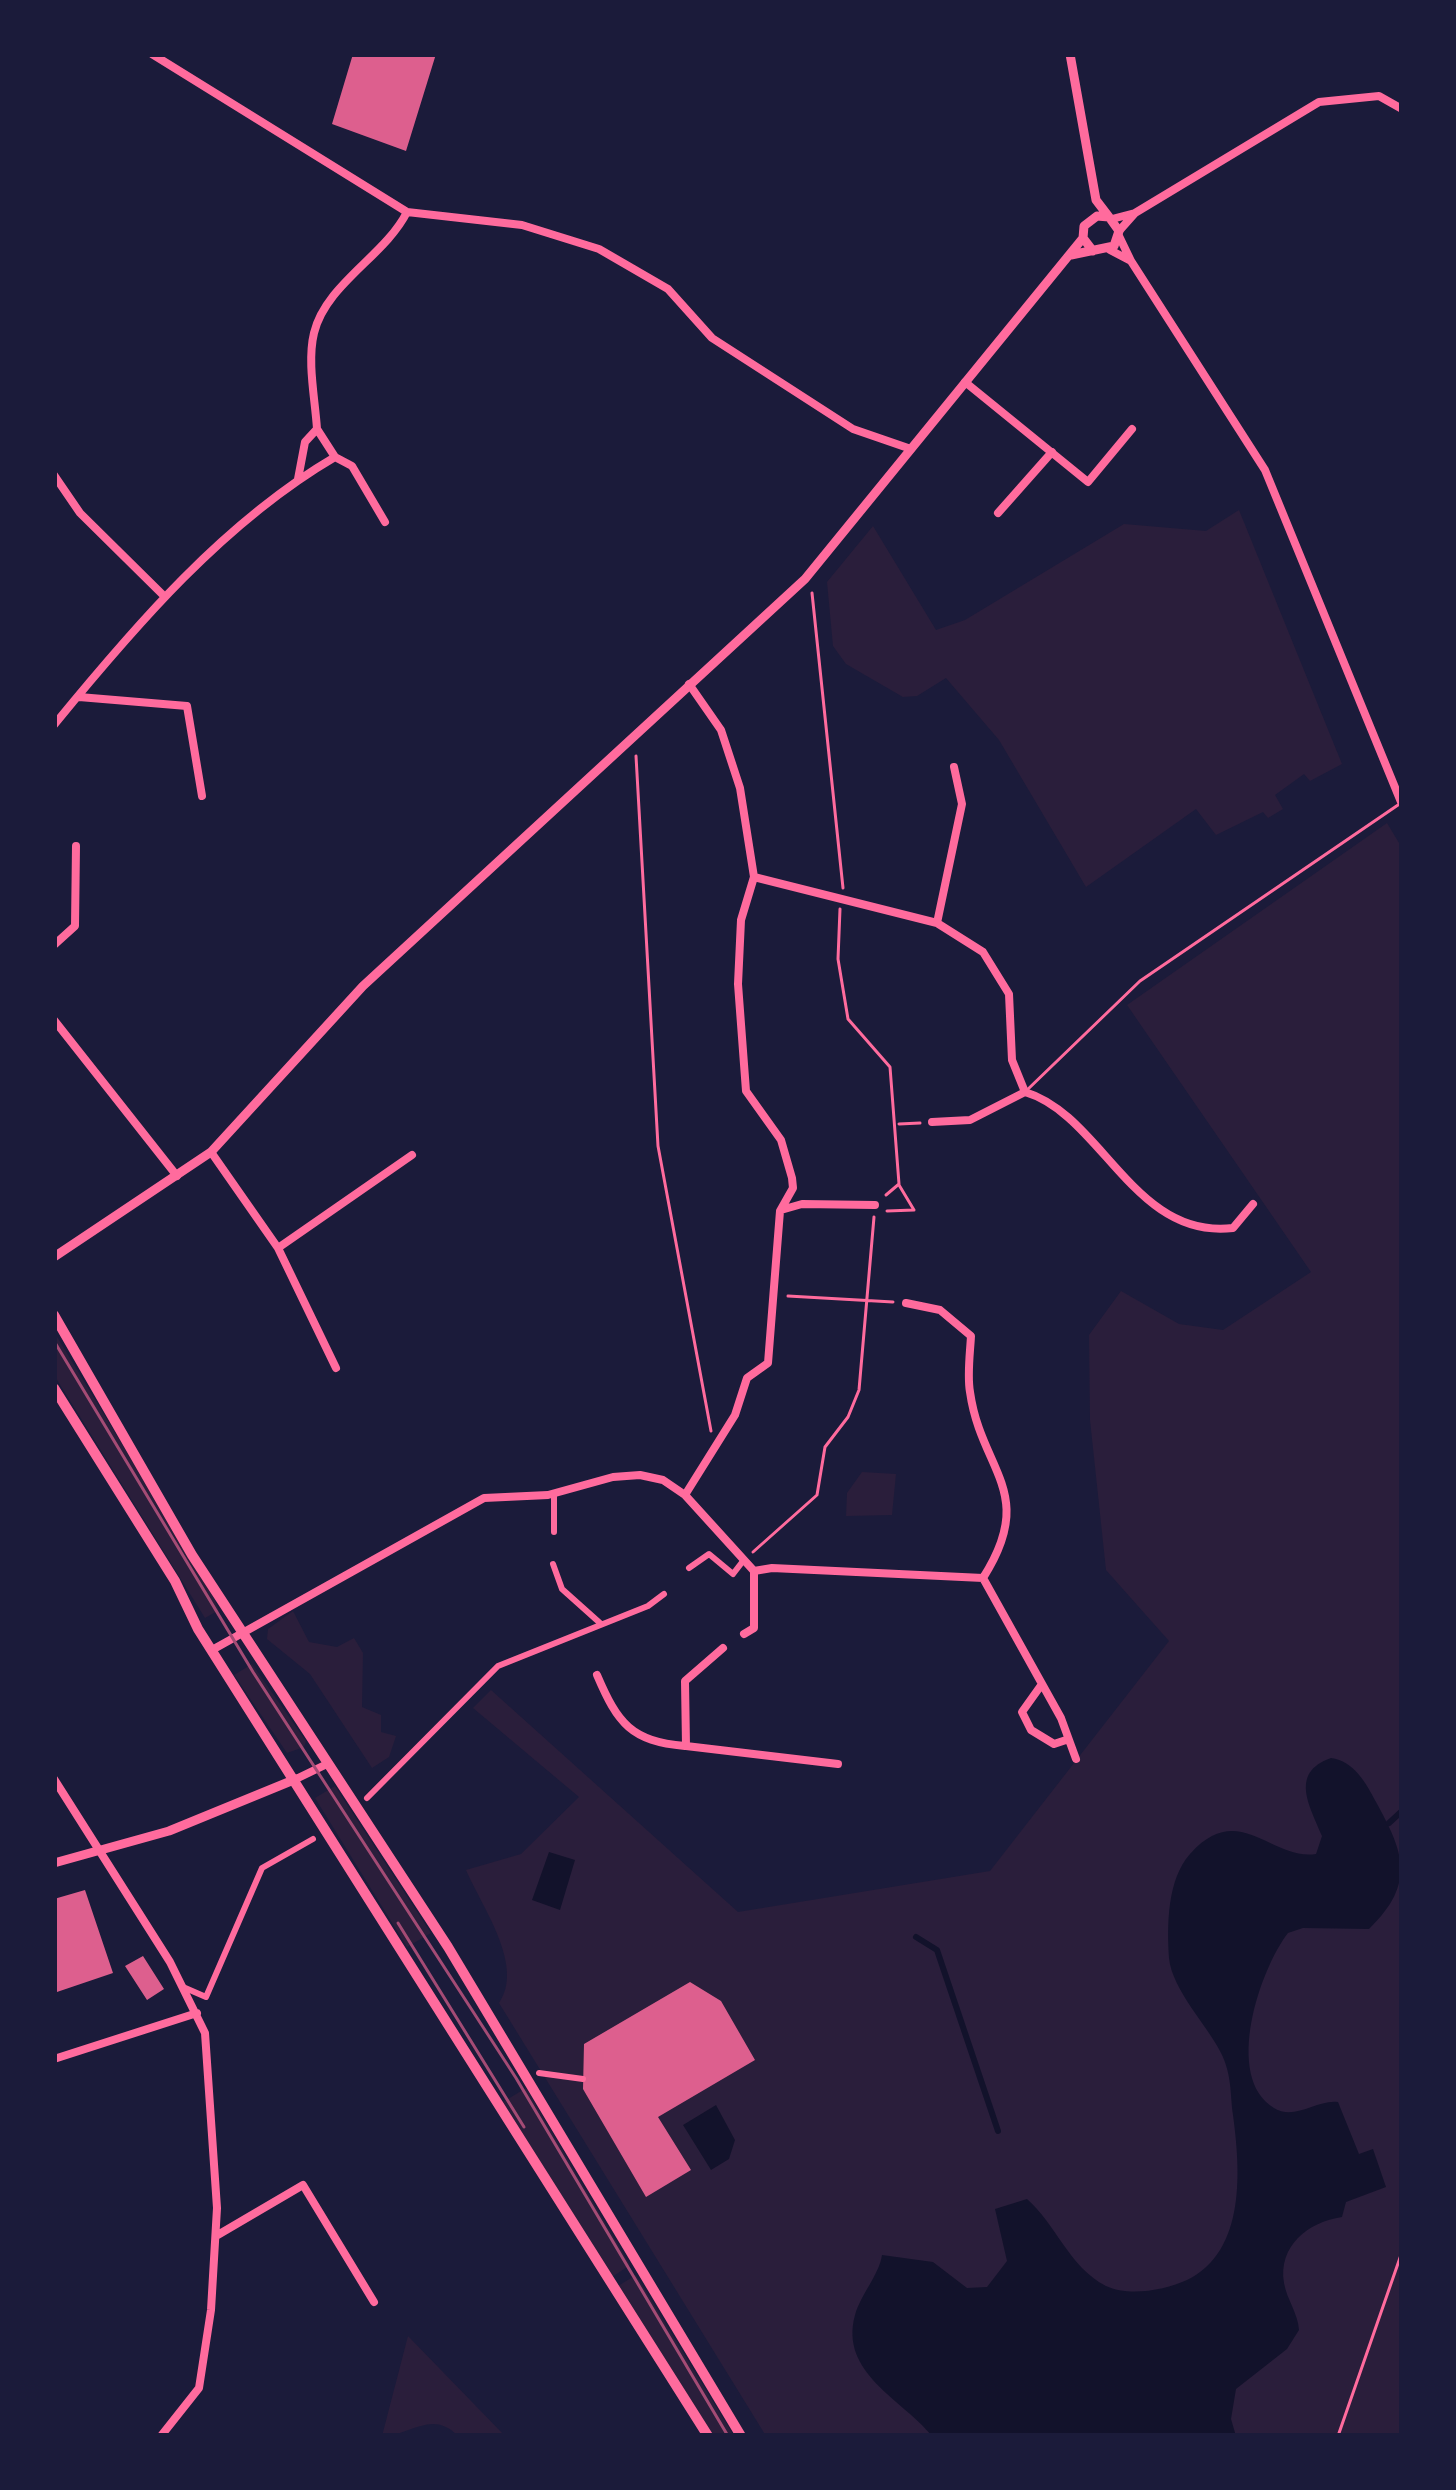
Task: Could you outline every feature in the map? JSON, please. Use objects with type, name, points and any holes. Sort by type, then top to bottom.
[{"type":"main road","points":[[54,1316],[192,1555],[245,1629],[376,1844],[448,1947],[741,2436]]},
{"type":"main road","points":[[54,1388],[212,1650],[708,2436]]},
{"type":"street","points":[[152,54],[407,212],[522,225],[599,249],[668,289],[712,338],[853,429],[911,449]]},
{"type":"street","points":[[54,1257],[211,1152],[363,986],[635,730],[806,579],[1083,238],[1096,200],[1070,54]]},
{"type":"street","points":[[1110,250],[1136,213],[1319,102],[1379,95],[1402,109]]},
{"type":"street","points":[[1096,200],[1265,470],[1402,802]]},
{"type":"street","points":[[385,522],[352,466],[335,457],[316,429],[314,332],[323,310],[398,231],[407,212]]},
{"type":"street","points":[[1091,218],[1136,213]]},
{"type":"street","points":[[1083,238],[1094,250]]},
{"type":"street","points":[[1071,255],[1110,250],[1131,262]]},
{"type":"street","points":[[964,381],[1088,482],[1132,429]]},
{"type":"street","points":[[298,478],[305,442],[316,429]]},
{"type":"street","points":[[998,513],[1052,452]]},
{"type":"street","points":[[54,725],[163,595],[298,478],[335,457]]},
{"type":"street","points":[[54,475],[80,514],[163,595]]},
{"type":"street","points":[[685,1496],[712,1444],[735,1414],[747,1378],[768,1363],[779,1211],[793,1188],[789,1156],[746,1091],[740,933],[754,877],[740,788],[721,730],[688,682]]},
{"type":"street","points":[[77,697],[187,706],[202,796]]},
{"type":"street","points":[[937,923],[962,804],[954,767]]},
{"type":"street","points":[[54,945],[75,926],[76,846]]},
{"type":"street","points":[[754,877],[937,923],[983,952],[1010,994],[1012,1060],[1024,1092]]},
{"type":"street","points":[[54,1020],[177,1176]]},
{"type":"street","points":[[932,1122],[970,1120],[1024,1092],[1046,1098],[1131,1188],[1201,1232],[1233,1228],[1253,1204]]},
{"type":"street","points":[[211,1152],[278,1248],[336,1368]]},
{"type":"street","points":[[278,1248],[412,1155]]},
{"type":"street","points":[[779,1211],[802,1204],[875,1205]]},
{"type":"street","points":[[906,1303],[940,1310],[971,1336],[969,1391],[1004,1478],[1006,1532],[983,1578]]},
{"type":"street","points":[[212,1650],[484,1498],[554,1493],[640,1474],[663,1480],[685,1496],[754,1571],[983,1578]]},
{"type":"street","points":[[554,1493],[554,1532]]},
{"type":"street","points":[[689,1568],[709,1554],[733,1574],[743,1561]]},
{"type":"street","points":[[553,1564],[562,1589],[600,1623]]},
{"type":"street","points":[[744,1634],[754,1628],[754,1571]]},
{"type":"street","points":[[983,1578],[1061,1718],[1076,1760]]},
{"type":"street","points":[[367,1798],[498,1666],[648,1606],[664,1594]]},
{"type":"street","points":[[686,1746],[685,1681],[723,1648]]},
{"type":"street","points":[[597,1675],[612,1711],[646,1742],[838,1764]]},
{"type":"street","points":[[1042,1683],[1022,1712],[1031,1730],[1054,1744],[1066,1740]]},
{"type":"street","points":[[54,1863],[169,1832],[327,1764]]},
{"type":"street","points":[[54,1779],[206,2032],[216,2236],[203,2376],[161,2436]]},
{"type":"street","points":[[183,1987],[206,1997],[262,1868],[313,1839]]},
{"type":"street","points":[[54,2059],[197,2013]]},
{"type":"street","points":[[538,2073],[583,2079]]},
{"type":"street","points":[[216,2236],[303,2186],[374,2302]]},
{"type":"lane","points":[[1024,1092],[1140,981],[1402,802]]},
{"type":"path","points":[[806,579],[815,600],[844,890]]},
{"type":"path","points":[[635,730],[643,949],[658,1146],[712,1444]]},
{"type":"path","points":[[840,908],[838,959],[848,1019],[890,1067],[899,1184],[914,1210],[882,1211],[875,1205]]},
{"type":"path","points":[[897,1124],[932,1122]]},
{"type":"path","points":[[743,1561],[817,1495],[825,1447],[848,1417],[859,1390],[875,1205],[899,1184]]},
{"type":"path","points":[[775,1295],[906,1303]]},
{"type":"path","points":[[1338,2436],[1402,2252]]},
{"type":"shaded area","points":[[1239,510],[1342,764],[1310,781],[1304,774],[1275,795],[1283,809],[1268,818],[1263,812],[1216,835],[1196,809],[1086,887],[999,740],[946,678],[917,696],[903,697],[846,664],[833,646],[827,582],[873,526],[936,630],[965,620],[1124,524],[1206,531]]},
{"type":"shaded area","points":[[1387,823],[1402,848],[1402,2436],[766,2436],[499,2003],[506,1988],[504,1954],[466,1870],[521,1854],[579,1797],[473,1708],[491,1690],[738,1912],[990,1871],[1169,1641],[1106,1570],[1090,1420],[1089,1335],[1121,1291],[1179,1324],[1223,1330],[1311,1272],[1127,1005]]},
{"type":"shaded area","points":[[54,1332],[210,1589],[219,1610],[205,1618],[54,1375]]},
{"type":"shaded area","points":[[862,1472],[896,1474],[892,1515],[846,1516],[847,1493]]},
{"type":"shaded area","points":[[293,1611],[309,1642],[337,1647],[354,1638],[363,1653],[362,1707],[381,1715],[381,1732],[396,1736],[389,1757],[372,1768],[310,1674],[267,1639],[268,1629]]},
{"type":"shaded area","points":[[252,1664],[306,1741],[304,1747],[287,1753],[234,1675]]},
{"type":"shaded area","points":[[1331,1758],[1353,1768],[1372,1795],[1398,1852],[1399,1882],[1394,1897],[1369,1929],[1303,1928],[1288,1933],[1267,1971],[1251,2022],[1251,2073],[1259,2093],[1282,2111],[1338,2102],[1359,2154],[1373,2149],[1386,2187],[1346,2202],[1342,2217],[1307,2230],[1291,2247],[1284,2283],[1299,2330],[1287,2349],[1236,2389],[1231,2419],[1236,2436],[932,2436],[876,2383],[856,2353],[855,2315],[882,2255],[933,2262],[967,2288],[987,2287],[1007,2261],[995,2209],[1027,2199],[1082,2268],[1115,2289],[1147,2291],[1178,2284],[1206,2267],[1220,2249],[1230,2229],[1237,2183],[1230,2084],[1221,2053],[1172,1970],[1170,1903],[1190,1854],[1208,1838],[1224,1832],[1254,1836],[1300,1854],[1316,1854],[1322,1836],[1306,1782],[1318,1765]]},
{"type":"shaded area","points":[[335,1786],[431,1933],[407,1947],[315,1798]]},
{"type":"shaded area","points":[[549,1852],[575,1860],[560,1910],[532,1900]]},
{"type":"shaded area","points":[[526,2088],[630,2265],[612,2277],[503,2102]]},
{"type":"shaded area","points":[[716,2105],[735,2140],[729,2159],[711,2170],[683,2125]]},
{"type":"shaded area","points":[[636,2275],[734,2436],[713,2436],[618,2286]]},
{"type":"shaded area","points":[[408,2336],[505,2436],[458,2436],[430,2424],[382,2436]]},
{"type":"building","points":[[353,54],[436,54],[406,151],[332,124]]},
{"type":"building","points":[[85,1890],[113,1973],[54,1993],[54,1899]]},
{"type":"building","points":[[143,1956],[164,1989],[147,2000],[125,1966]]},
{"type":"building","points":[[690,1982],[721,2001],[755,2060],[658,2117],[691,2170],[646,2197],[583,2089],[584,2044]]},
{"type":"waterway","points":[[1389,1823],[1402,1811]]},
{"type":"waterway","points":[[916,1937],[937,1950],[998,2131]]},
{"type":"tram line","points":[[54,1341],[253,1672],[516,2078],[728,2436]]},
{"type":"tram line","points":[[398,1923],[524,2127]]}]
